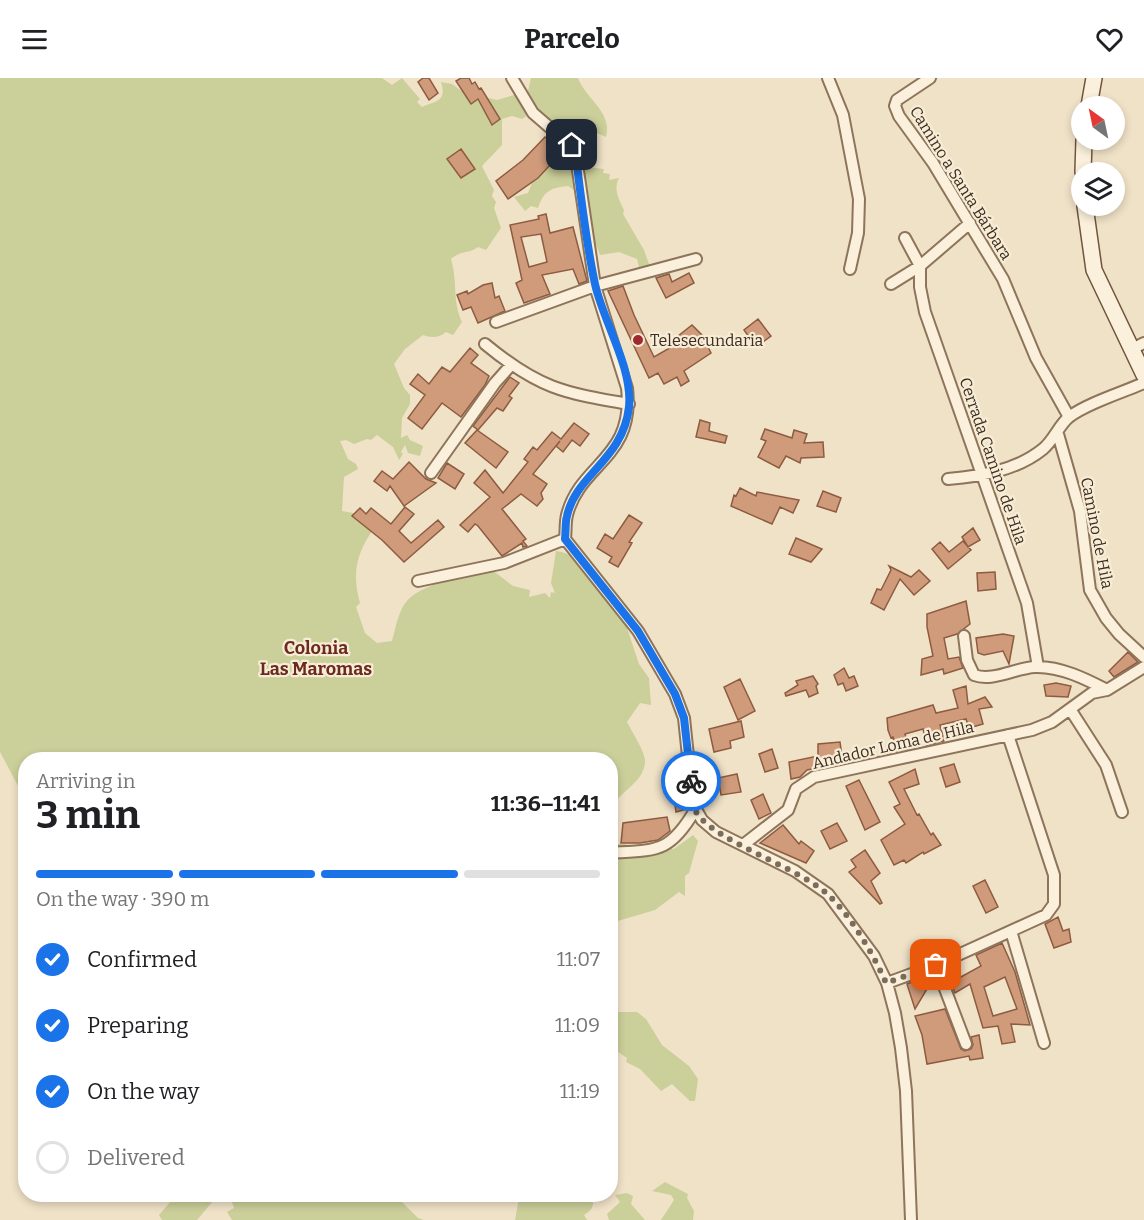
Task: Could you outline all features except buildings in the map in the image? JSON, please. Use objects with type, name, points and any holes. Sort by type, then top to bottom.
[{"type":"street","points":[[512,78],[533,113],[572,145],[576,157],[595,286],[624,373],[629,404],[626,422],[617,444],[574,499],[567,515],[565,539],[638,631],[675,694],[684,718],[695,810],[709,827],[795,871],[828,894],[874,956],[886,983],[895,1013],[906,1090],[911,1220]]},
{"type":"street","points":[[828,78],[843,116],[859,199],[858,233],[850,269]]},
{"type":"street","name":"Camino a Santa Bárbara","points":[[930,78],[897,100],[895,106],[899,116],[933,163],[1003,279],[1036,358],[1069,417]]},
{"type":"street","points":[[1091,96],[1094,78]]},
{"type":"street","points":[[1086,216],[1094,270],[1138,346],[1144,375]]},
{"type":"street","points":[[891,284],[920,266],[970,223]]},
{"type":"street","points":[[905,238],[920,266]]},
{"type":"street","points":[[496,322],[595,286],[696,259]]},
{"type":"street","name":"Cerrada Camino de Hila","points":[[920,266],[922,299],[1027,603],[1038,667]]},
{"type":"street","points":[[485,344],[534,380],[563,392],[629,404]]},
{"type":"street","points":[[431,473],[495,383],[511,365]]},
{"type":"street","points":[[948,479],[982,476],[1019,464],[1058,434],[1069,417],[1144,383]]},
{"type":"street","name":"Camino de Hila","points":[[1058,434],[1080,511],[1090,590],[1106,618],[1119,634],[1144,657]]},
{"type":"street","points":[[418,581],[504,563],[565,539]]},
{"type":"street","points":[[964,636],[967,660],[974,675],[990,677],[1038,667],[1082,677],[1107,690]]},
{"type":"street","name":"Andador Loma de Hila","points":[[743,845],[788,810],[796,789],[814,777],[1032,730],[1052,722],[1092,693],[1107,690],[1144,667]]},
{"type":"street","points":[[1070,710],[1106,765],[1122,812]]},
{"type":"street","points":[[886,983],[936,965],[1046,915],[1054,904],[1054,875],[1046,845],[1008,735]]},
{"type":"street","points":[[618,852],[666,845],[684,831],[695,810]]},
{"type":"street","points":[[1011,931],[1044,1043]]},
{"type":"street","points":[[936,965],[966,1044]]},
{"type":"green space","points":[[0,78],[382,78],[392,85],[402,78],[420,99],[417,102],[422,107],[442,97],[441,82],[452,84],[463,92],[497,100],[528,91],[531,78],[578,78],[602,113],[607,128],[606,137],[592,131],[582,135],[582,147],[593,153],[591,159],[583,157],[586,167],[604,169],[603,173],[610,174],[609,180],[619,178],[617,190],[624,210],[623,214],[644,250],[651,270],[639,267],[637,259],[619,252],[600,255],[586,219],[581,195],[568,186],[548,191],[538,208],[531,206],[525,211],[514,197],[528,193],[550,138],[558,145],[560,142],[557,130],[531,113],[522,119],[512,116],[502,119],[502,145],[482,166],[494,190],[492,196],[496,202],[494,208],[501,228],[486,250],[478,247],[451,259],[457,306],[462,322],[453,335],[446,332],[435,337],[423,335],[405,349],[394,364],[404,388],[410,395],[410,404],[402,418],[401,438],[407,435],[410,440],[423,446],[420,456],[408,453],[405,445],[399,460],[393,447],[377,435],[371,440],[367,439],[354,444],[346,440],[340,441],[348,459],[356,464],[358,469],[344,477],[342,511],[359,514],[372,531],[362,548],[357,565],[356,583],[360,603],[356,607],[365,633],[377,643],[392,641],[401,611],[415,594],[445,578],[456,580],[483,563],[513,586],[530,590],[529,597],[545,593],[550,598],[551,592],[555,593],[551,583],[556,551],[566,553],[594,574],[627,610],[626,625],[639,664],[649,678],[651,705],[640,703],[627,722],[645,760],[644,768],[637,781],[618,798],[618,752],[18,752],[18,786],[0,752]]},
{"type":"green space","points":[[693,835],[698,841],[689,873],[685,876],[685,896],[679,892],[655,910],[618,921],[618,844],[674,849]]},
{"type":"green space","points":[[618,1012],[637,1012],[646,1019],[662,1045],[689,1066],[698,1079],[695,1101],[690,1101],[672,1084],[661,1091],[640,1069],[626,1062],[627,1058],[618,1052]]},
{"type":"green space","points":[[665,1182],[688,1194],[687,1198],[694,1211],[693,1220],[661,1220],[674,1200],[671,1195],[652,1191]]},
{"type":"green space","points":[[627,1193],[633,1196],[631,1204],[645,1220],[609,1220],[607,1214],[620,1202],[618,1194]]},
{"type":"green space","points":[[170,1202],[212,1202],[197,1220],[162,1220],[159,1215]]},
{"type":"green space","points":[[232,1202],[402,1202],[418,1218],[424,1220],[232,1220],[227,1212],[234,1208]]},
{"type":"green space","points":[[518,1202],[593,1202],[590,1211],[584,1215],[587,1220],[515,1220]]},
{"type":"way so far","points":[[691,781],[695,810],[709,827],[795,871],[828,894],[874,956],[886,983],[936,965]]},
{"type":"place","name":"Telesecundaria","points":[[638,340]]},
{"type":"district","name":"Colonia Las Maromas","points":[[316,658]]},
{"type":"route","points":[[572,145],[576,157],[595,286],[624,373],[629,404],[626,422],[617,444],[574,499],[567,515],[565,539],[638,631],[680,703],[684,718],[691,781]]}]
